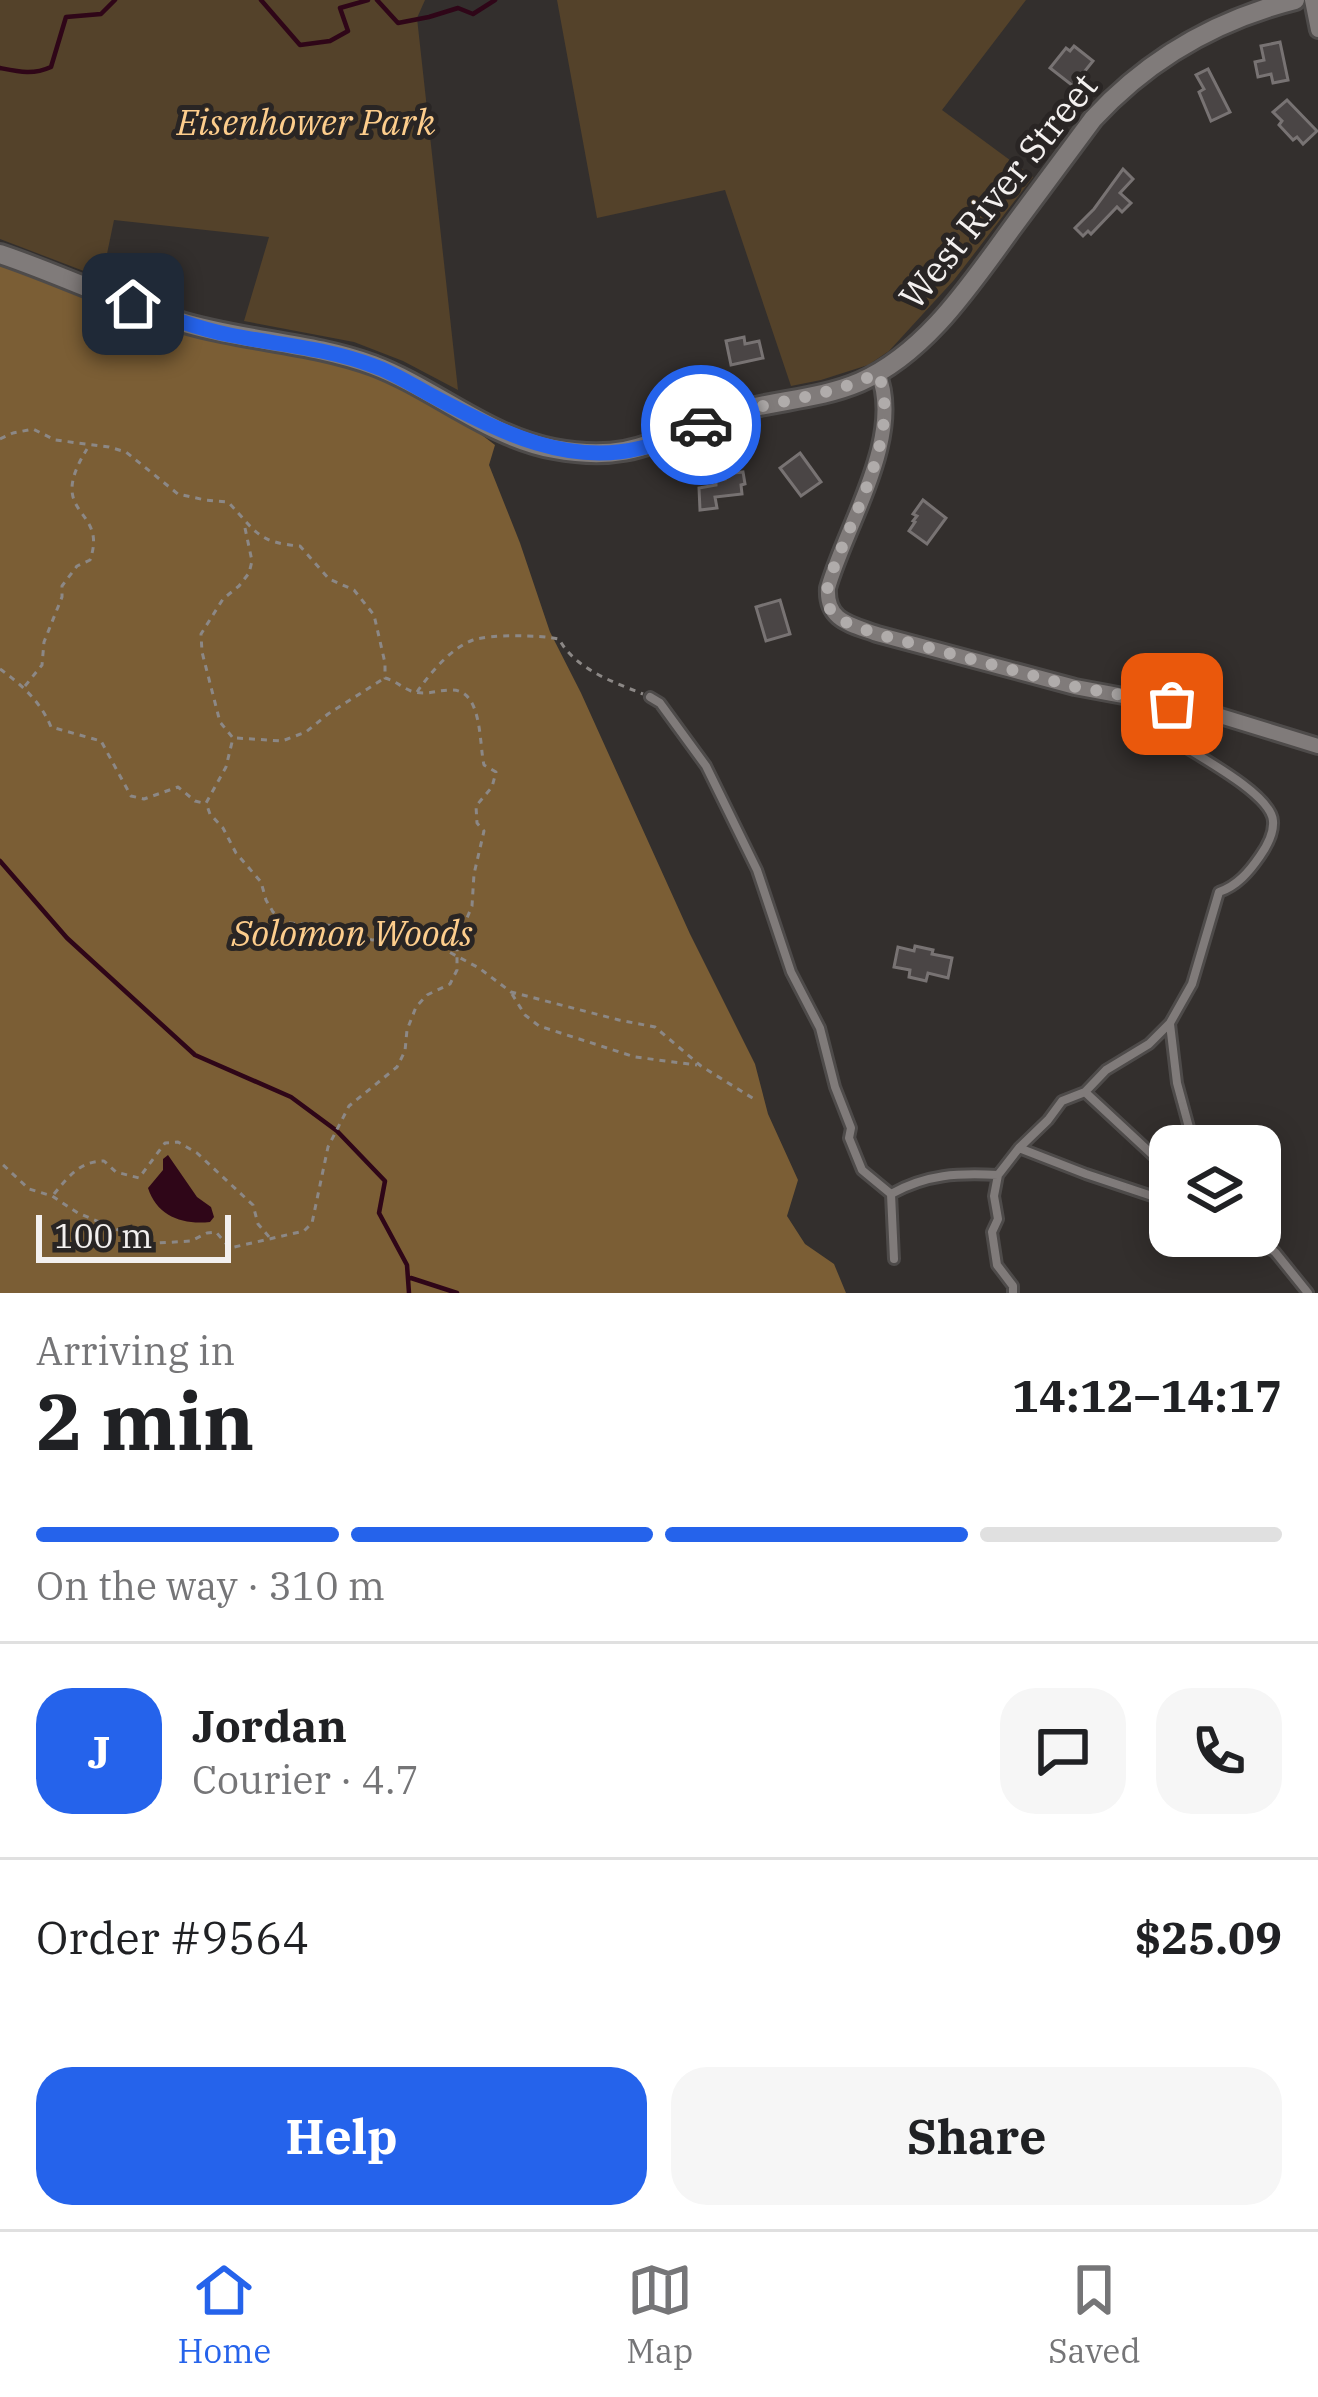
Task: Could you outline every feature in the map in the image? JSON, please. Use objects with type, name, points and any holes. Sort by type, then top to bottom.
[{"type":"street","name":"West River Street","points":[[0,254],[175,320],[375,366],[526,441],[591,454],[642,448],[731,413],[829,393],[878,373],[927,333],[968,288],[1094,119],[1127,84],[1204,33],[1262,8],[1295,0]]},
{"type":"street","points":[[1312,0],[1318,29]]},
{"type":"street","points":[[878,373],[885,421],[831,576],[827,597],[832,613],[877,634],[1076,687],[1219,715],[1318,746]]},
{"type":"lane","points":[[650,697],[660,703],[706,766],[757,870],[791,972],[820,1028],[862,1170],[892,1194],[895,1259]]},
{"type":"lane","points":[[1013,1293],[997,1265],[992,1232],[998,1219],[994,1196],[998,1175],[1062,1101],[1085,1092],[1106,1070],[1148,1044],[1170,1023],[1192,984],[1219,892],[1241,879],[1271,837],[1274,820],[1268,806],[1150,725],[1142,699]]},
{"type":"lane","points":[[1170,1023],[1189,1125]]},
{"type":"lane","points":[[1085,1092],[1149,1151]]},
{"type":"lane","points":[[1019,1148],[1149,1194]]},
{"type":"lane","points":[[892,1194],[942,1174],[998,1175]]},
{"type":"lane","points":[[1279,1257],[1308,1293]]},
{"type":"path","points":[[0,439],[33,429],[55,440],[126,452],[178,494],[228,502],[244,524],[273,544],[300,546],[329,580],[354,590],[374,615],[385,678]]},
{"type":"path","points":[[24,687],[42,664],[62,586],[77,566],[90,560],[95,548],[93,530],[70,495],[70,480],[88,446]]},
{"type":"path","points":[[0,1162],[29,1190],[52,1196],[140,1244],[190,1241],[216,1232],[230,1248],[304,1232],[312,1223],[328,1147],[349,1106],[397,1067],[406,1051],[407,1030],[416,1007],[450,984],[458,970],[457,942],[472,905],[473,874],[484,831],[477,823],[476,806],[492,787],[496,772],[484,765],[482,733],[466,695],[454,689],[417,692],[385,678],[306,732],[282,741],[233,737],[220,722],[201,634],[223,598],[249,573],[253,561],[244,524]]},
{"type":"path","points":[[417,692],[454,652],[475,640],[544,635],[559,639],[574,660],[650,697]]},
{"type":"path","points":[[0,668],[24,687],[51,728],[101,741],[131,796],[144,800],[178,787],[195,801],[206,803]]},
{"type":"path","points":[[233,737],[226,766],[206,803],[209,814],[224,828],[236,854],[262,881],[273,912],[287,923],[342,926],[372,940],[423,938],[512,992],[655,1027],[701,1066],[754,1099]]},
{"type":"path","points":[[512,992],[525,1015],[539,1026],[635,1057],[701,1066]]},
{"type":"path","points":[[52,1196],[89,1161],[104,1161],[116,1172],[139,1178],[165,1143],[178,1142],[197,1153],[253,1205],[258,1224],[271,1239]]},
{"type":"green space","name":"Eisenhower Park","points":[[0,0],[425,0],[417,18],[458,390],[354,342],[244,321],[269,237],[114,220],[102,278],[0,239]]},
{"type":"green space","points":[[557,0],[1026,0],[942,110],[1033,177],[954,280],[889,351],[868,365],[791,386],[725,190],[597,218]]},
{"type":"green space","name":"Solomon Woods","points":[[0,260],[364,372],[432,403],[495,445],[489,465],[550,632],[755,1064],[768,1114],[798,1180],[787,1216],[805,1244],[834,1264],[846,1293],[0,1293]]},
{"type":"shaded area","points":[[168,1155],[197,1197],[211,1207],[214,1217],[210,1222],[172,1217],[152,1198],[148,1188]]},
{"type":"building","points":[[1280,42],[1288,80],[1273,83],[1271,74],[1258,77],[1255,62],[1264,60],[1261,46]]},
{"type":"building","points":[[1074,46],[1093,61],[1073,86],[1050,68],[1066,48],[1070,51]]},
{"type":"building","points":[[1208,69],[1230,112],[1211,121],[1196,75]]},
{"type":"building","points":[[1287,100],[1317,131],[1303,144],[1297,137],[1293,140],[1273,112]]},
{"type":"building","points":[[1123,169],[1133,179],[1120,193],[1131,203],[1122,212],[1117,207],[1091,234],[1088,231],[1083,236],[1075,228]]},
{"type":"building","points":[[744,337],[745,344],[759,341],[763,358],[731,365],[726,341]]},
{"type":"building","points":[[800,453],[821,482],[801,496],[780,468]]},
{"type":"building","points":[[743,472],[742,494],[715,497],[717,508],[700,510],[699,488],[716,485],[725,474]]},
{"type":"building","points":[[923,500],[946,518],[927,544],[909,531]]},
{"type":"building","points":[[780,600],[790,634],[766,641],[756,607]]},
{"type":"building","points":[[915,946],[952,958],[948,978],[928,973],[926,981],[909,977],[910,970],[894,967],[898,947],[914,951]]},
{"type":"waterway","points":[[0,68],[32,72],[51,67],[66,17],[101,14],[115,0]]},
{"type":"waterway","points":[[261,0],[300,45],[330,41],[348,31],[340,8],[368,0]]},
{"type":"waterway","points":[[377,0],[398,23],[458,8],[473,14],[495,0]]},
{"type":"waterway","points":[[0,861],[67,938],[195,1055],[291,1097],[337,1131],[385,1181],[379,1213],[407,1265],[409,1293]]},
{"type":"waterway","points":[[411,1278],[457,1293]]},
{"type":"way so far","points":[[701,425],[750,408],[829,393],[878,373],[885,421],[831,576],[827,597],[832,613],[877,634],[1076,687],[1172,704]]},
{"type":"route","points":[[133,304],[227,334],[375,366],[471,417],[550,448],[591,454],[630,451],[701,425]]}]
